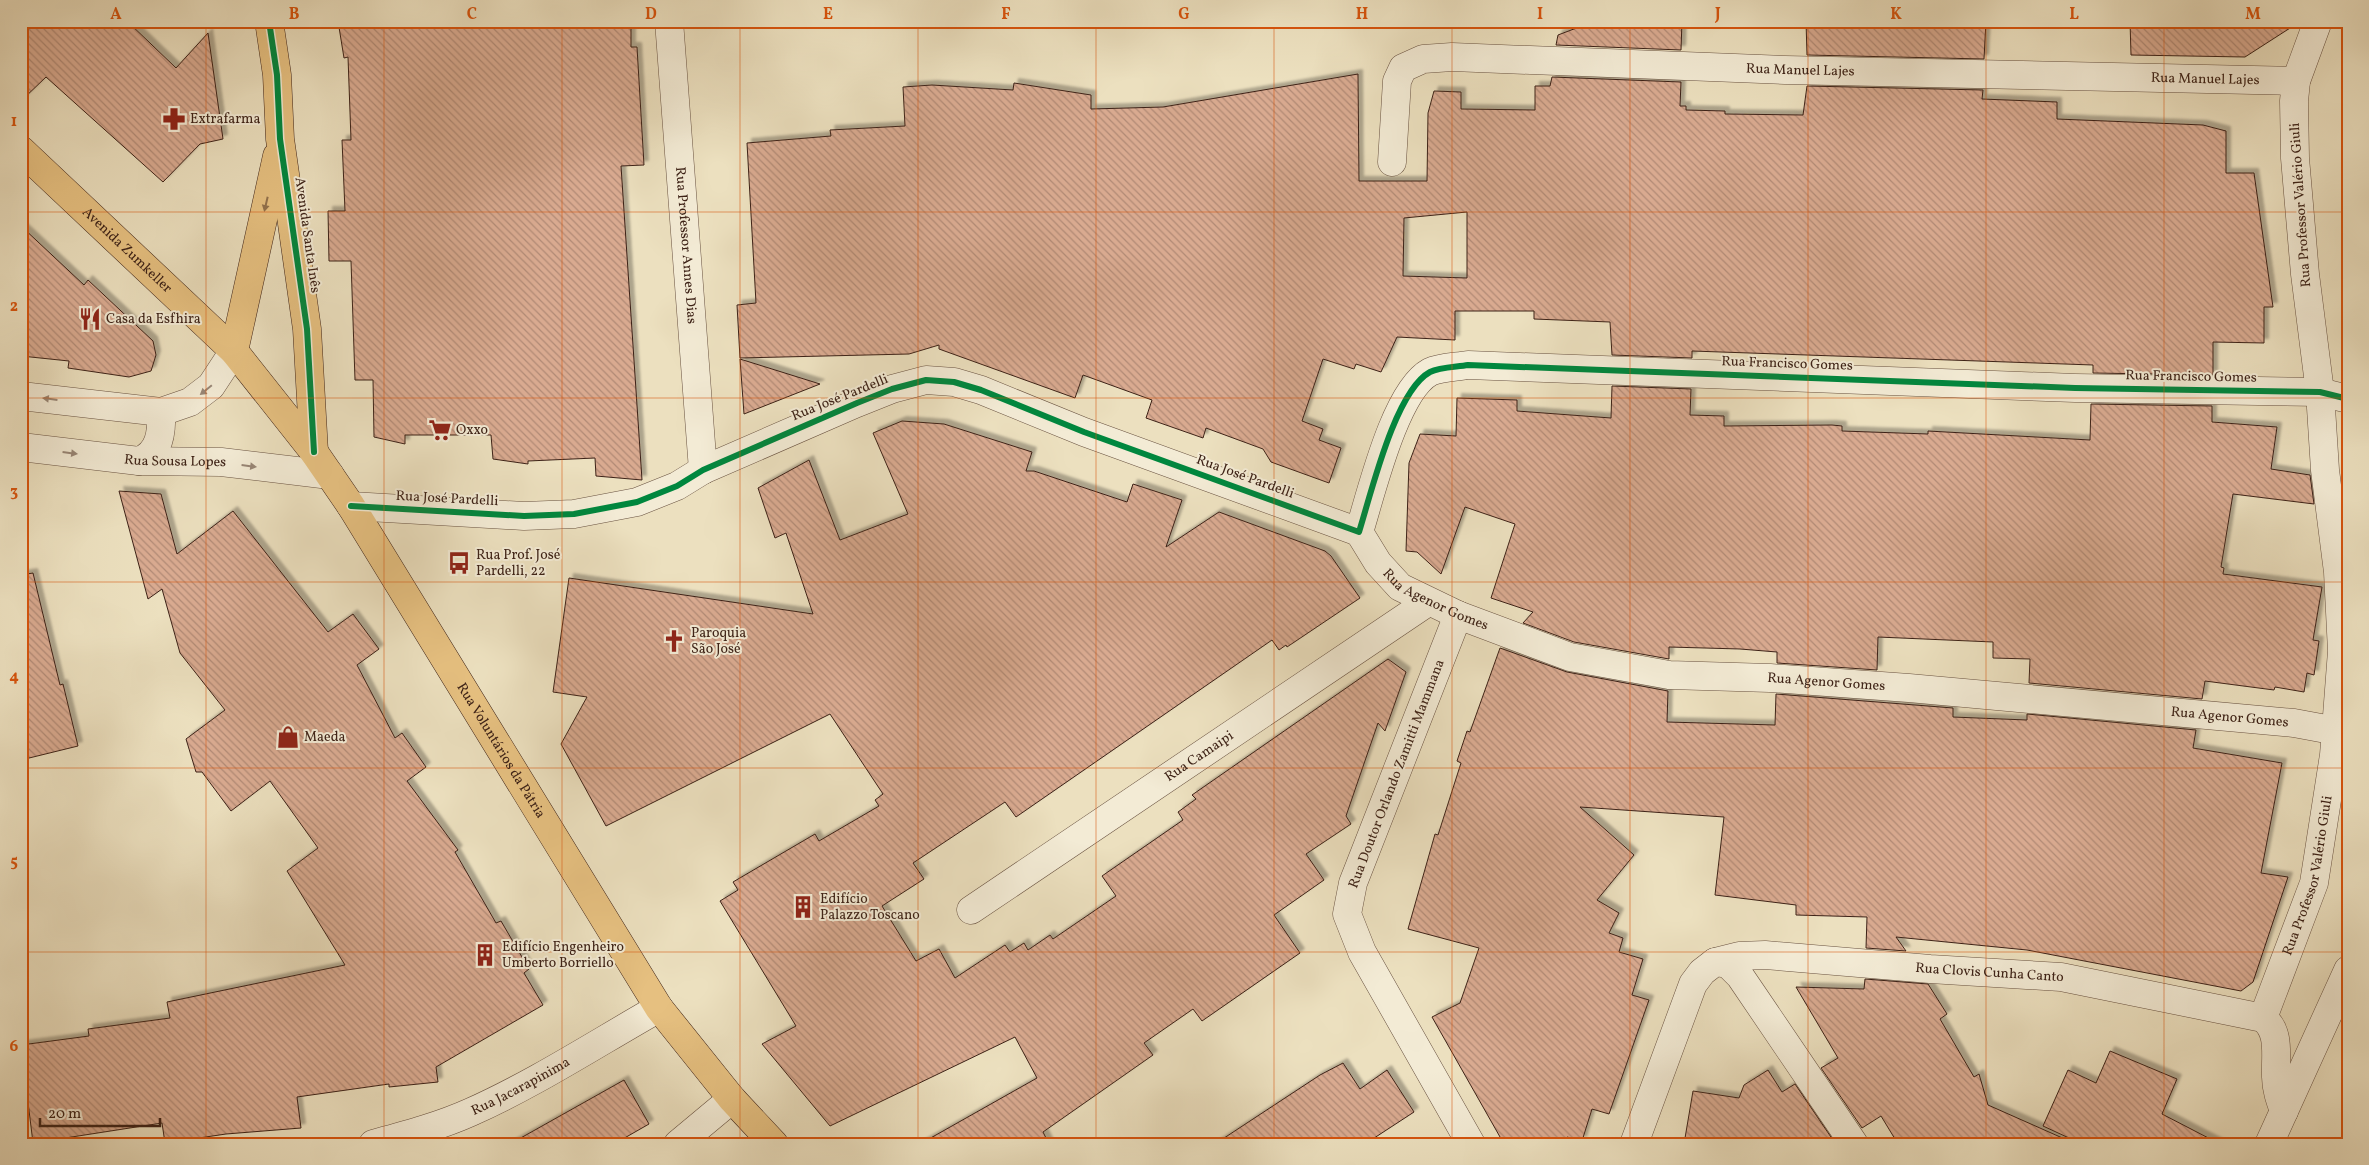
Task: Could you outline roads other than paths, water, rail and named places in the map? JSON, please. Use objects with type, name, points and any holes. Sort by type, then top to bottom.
[{"type":"main road","name":"Avenida Santa Inês","points":[[268,21],[277,75],[280,139],[308,329],[314,452]]},
{"type":"main road","name":"Avenida Santa Inês","points":[[234,351],[280,139]]},
{"type":"main road","name":"Avenida Zumkeller","points":[[21,150],[234,351]]},
{"type":"main road","name":"Rua Voluntários da Pátria","points":[[234,351],[330,475],[659,1008],[732,1099],[774,1144]]},
{"type":"street","name":"Rua Professor Valério Giuli","points":[[2262,1018],[2314,883],[2337,731],[2342,651],[2338,572],[2325,470],[2320,392],[2305,274],[2295,158],[2294,101],[2296,81],[2318,21]]},
{"type":"street","name":"Rua Professor Annes Dias","points":[[671,22],[704,470]]},
{"type":"street","name":"Rua Manuel Lajes","points":[[1392,162],[1397,81],[1403,68],[1423,58],[1452,57],[1786,70],[2296,81]]},
{"type":"street","points":[[21,396],[161,412],[190,402],[211,386],[234,351]]},
{"type":"street","name":"Rua Francisco Gomes","points":[[1359,532],[1392,429],[1413,387],[1431,372],[1468,365],[2076,388],[2320,392]]},
{"type":"street","name":"Rua José Pardelli","points":[[350,506],[524,516],[574,514],[637,502],[677,486],[704,470],[892,389],[926,380],[954,382],[981,390],[1084,432],[1359,532]]},
{"type":"street","points":[[2320,392],[2348,399]]},
{"type":"street","points":[[139,461],[148,458],[159,440],[162,431],[161,412]]},
{"type":"street","name":"Rua Sousa Lopes","points":[[21,447],[139,461],[222,462],[330,475]]},
{"type":"street","name":"Rua Agenor Gomes","points":[[1359,532],[1378,563],[1400,587],[1458,615],[1570,657],[1669,675],[1770,678],[1909,688],[2294,723],[2337,731]]},
{"type":"street","name":"Rua Camaipi","points":[[971,910],[1428,602]]},
{"type":"street","name":"Rua Doutor Orlando Zamitti Mammana","points":[[1458,615],[1353,883],[1347,914],[1362,952],[1471,1144]]},
{"type":"street","name":"Rua Clovis Cunha Canto","points":[[1715,962],[1739,956],[1765,955],[1930,969],[2051,976],[2262,1018]]},
{"type":"street","points":[[1634,1144],[1693,984],[1702,972],[1715,962],[1728,964],[1740,976],[1854,1144]]},
{"type":"street","points":[[2269,1144],[2348,970]]},
{"type":"street","name":"Rua Jacarapinima","points":[[373,1144],[418,1132],[471,1112],[521,1087],[659,1008]]},
{"type":"street","points":[[2262,1018],[2270,1024],[2274,1031],[2276,1078],[2284,1111]]},
{"type":"street","points":[[678,1144],[732,1099]]},
{"type":"place","name":"Extrafarma","points":[[174,119]]},
{"type":"place","name":"Casa da Esfhira","points":[[90,319]]},
{"type":"place","name":"Oxxo","points":[[440,430]]},
{"type":"place","name":"Rua Prof. José Pardelli, 22","points":[[459,563]]},
{"type":"place","name":"Paroquia São José","points":[[674,641]]},
{"type":"place","name":"Maeda","points":[[288,737]]},
{"type":"place","name":"Edifício Palazzo Toscano","points":[[803,907]]},
{"type":"place","name":"Edifício Engenheiro Umberto Borriello","points":[[485,955]]}]
